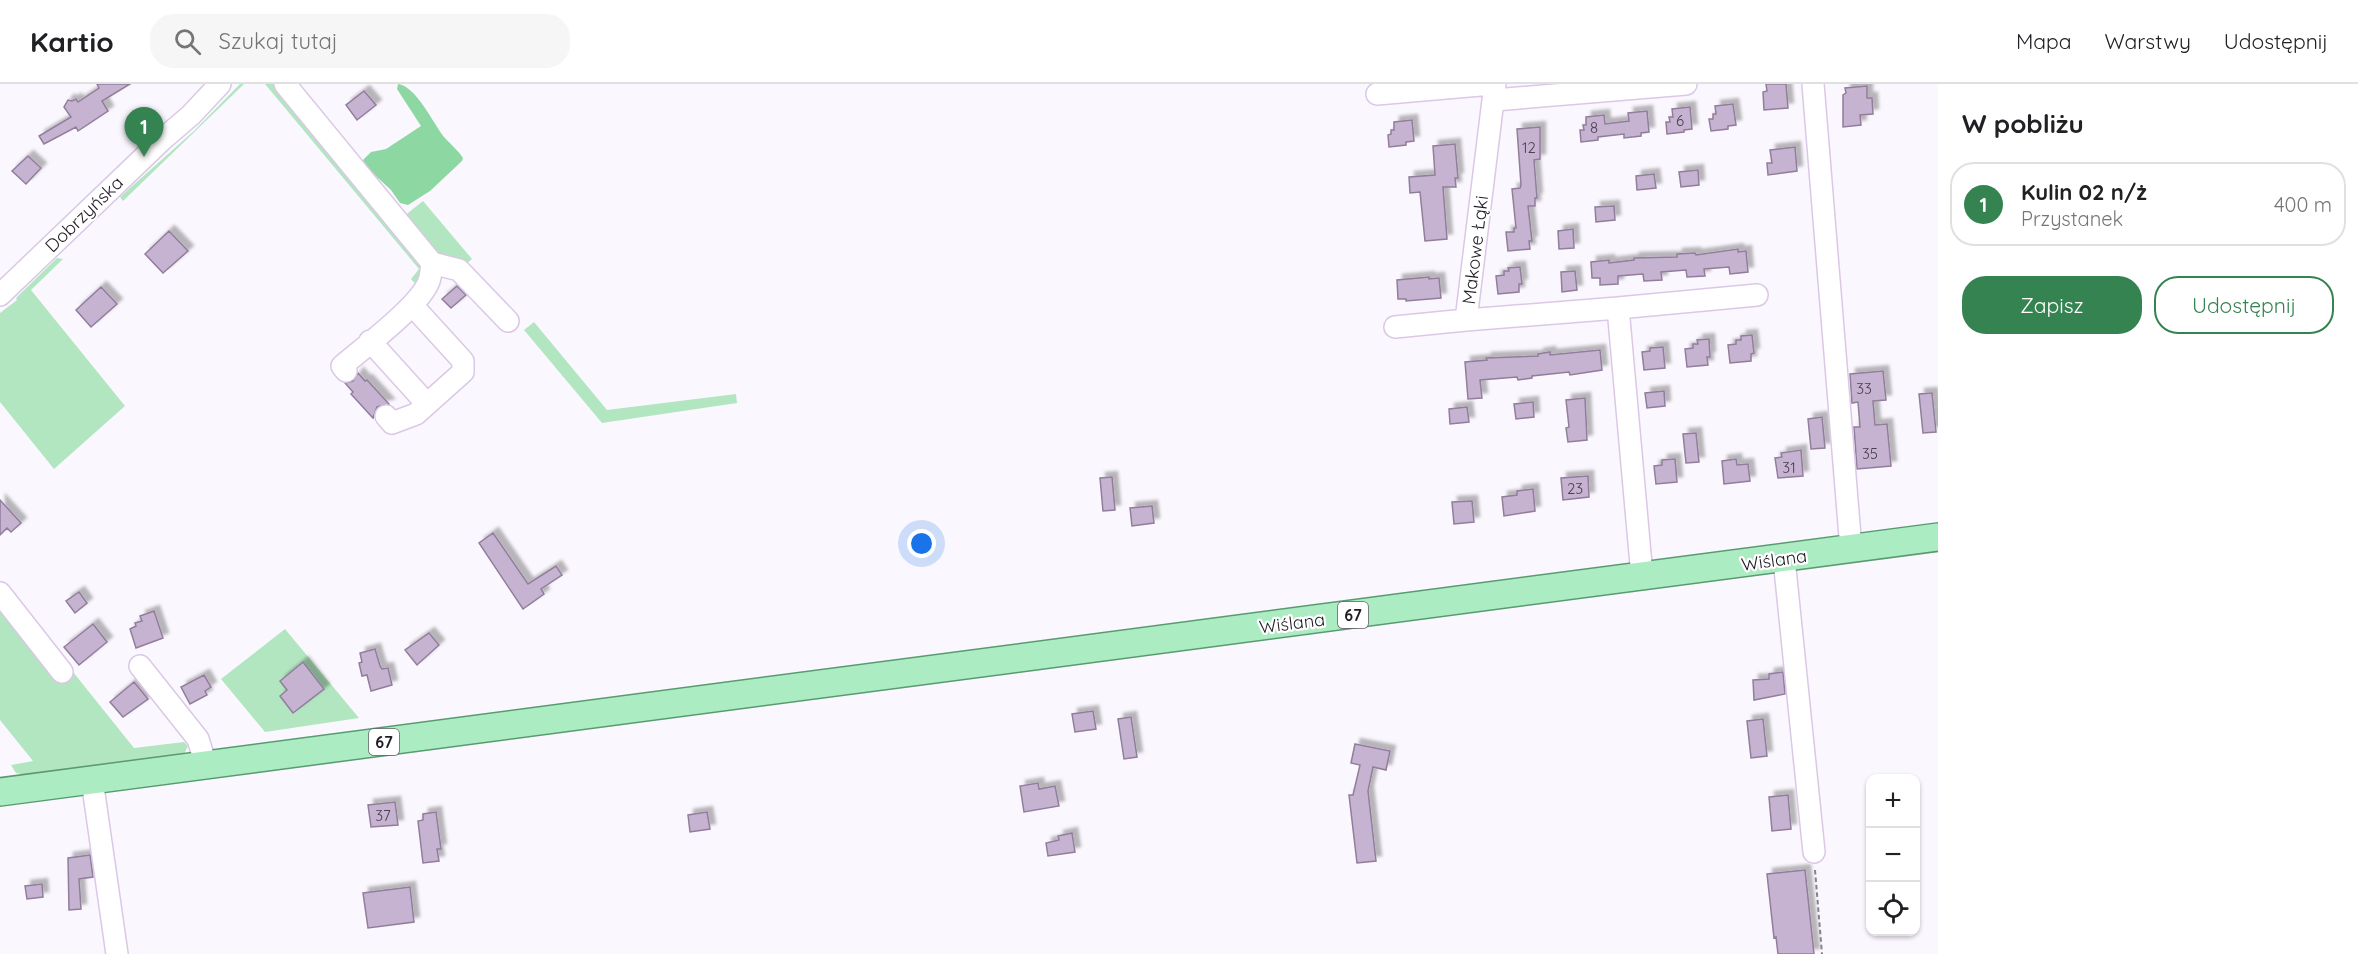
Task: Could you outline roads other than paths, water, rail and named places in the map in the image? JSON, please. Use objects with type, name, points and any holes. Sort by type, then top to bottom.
[{"type":"main road","name":"Wiślana","points":[[206,765],[1938,537]]},
{"type":"main road","name":"67","points":[[0,792],[206,765]]},
{"type":"street","name":"Dobrzyńska","points":[[0,295],[191,115],[220,84]]},
{"type":"street","points":[[285,84],[432,263],[459,270],[508,321]]},
{"type":"street","points":[[1377,94],[1686,84]]},
{"type":"street","points":[[1813,84],[1851,549]]},
{"type":"street","name":"Makowe Łąki","points":[[1494,89],[1466,320],[1756,295]]},
{"type":"street","points":[[346,371],[342,366],[423,293],[429,281],[432,263]]},
{"type":"street","points":[[386,416],[392,423],[416,414],[463,372],[463,361],[412,305]]},
{"type":"street","points":[[1618,308],[1642,576]]},
{"type":"street","points":[[1395,327],[1466,320]]},
{"type":"street","points":[[370,342],[427,404]]},
{"type":"street","points":[[1784,559],[1814,852]]},
{"type":"street","points":[[0,593],[62,672]]},
{"type":"street","points":[[140,666],[198,739],[206,765]]},
{"type":"street","points":[[92,780],[117,954]]},
{"type":"place","name":"Kulin 02 n/ż","points":[[144,157]]}]
